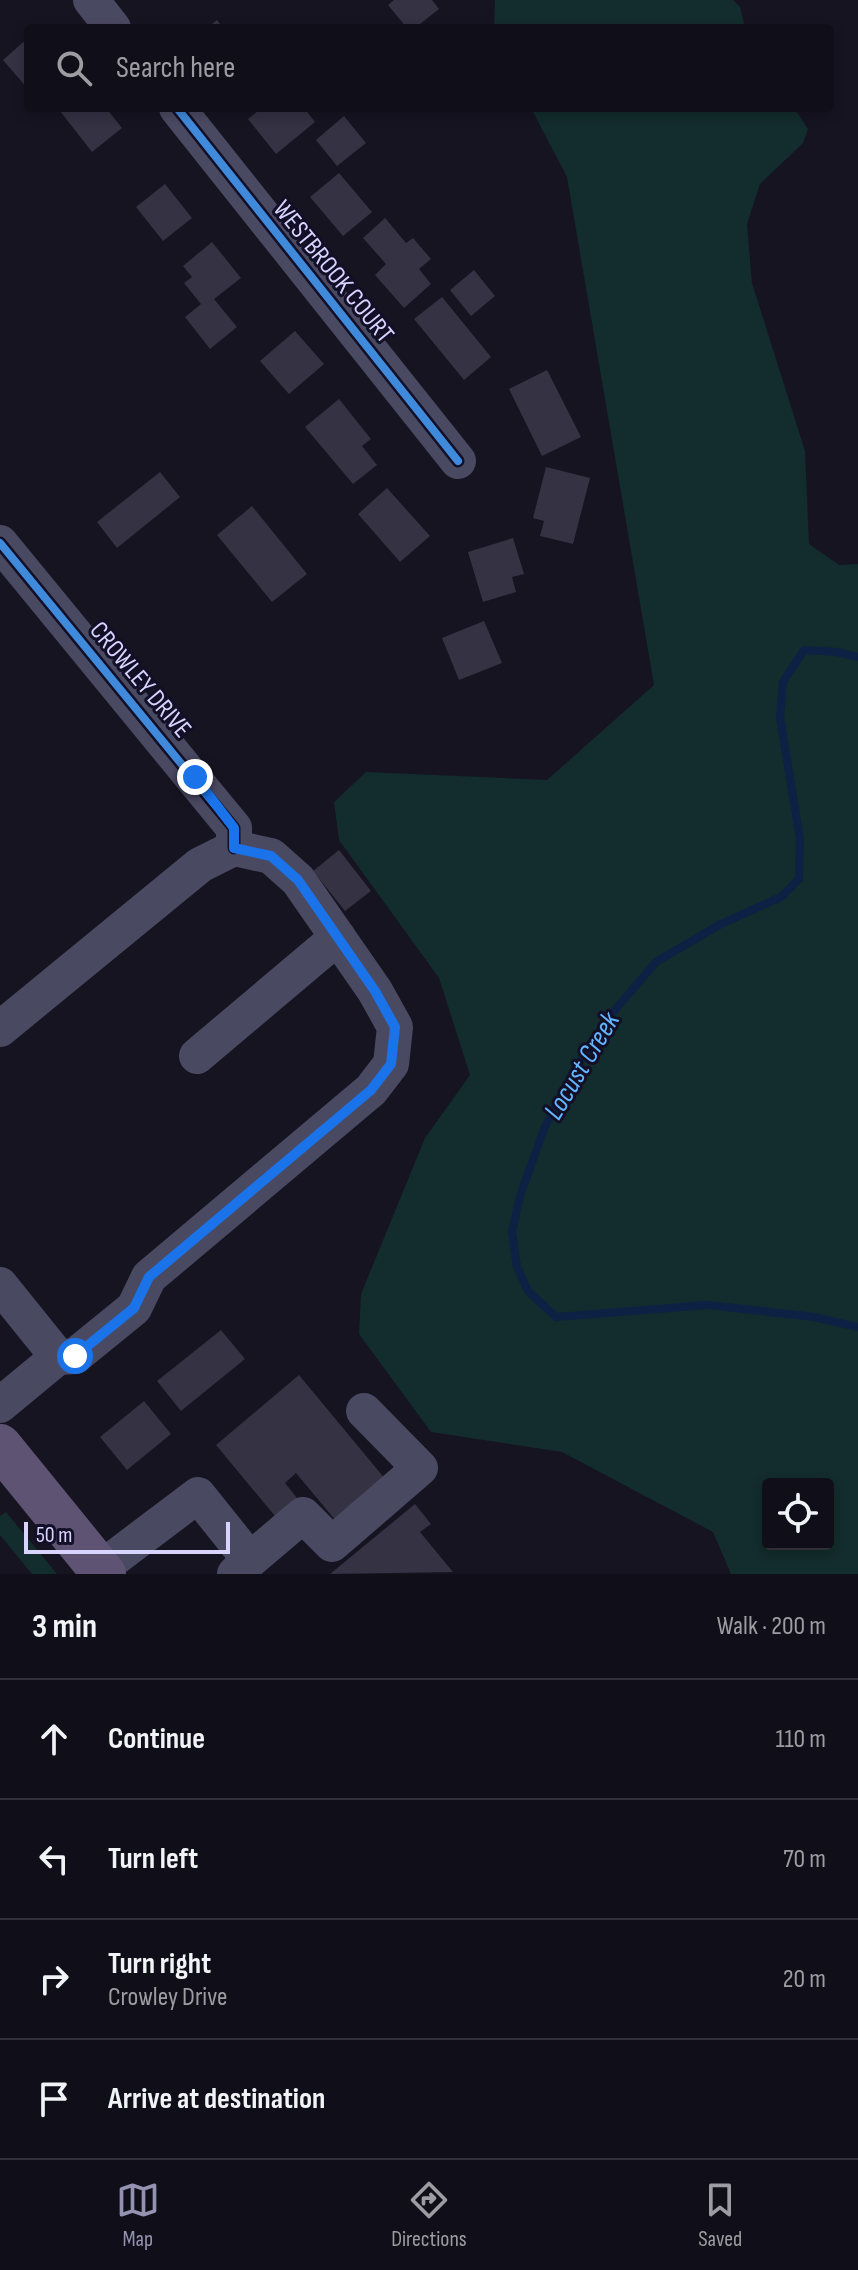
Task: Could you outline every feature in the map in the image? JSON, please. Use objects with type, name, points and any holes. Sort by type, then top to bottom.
[{"type":"main road","points":[[0,1446],[102,1571]]},
{"type":"street","points":[[91,0],[110,24]]},
{"type":"street","name":"WESTBROOK COURT","points":[[180,112],[458,461]]},
{"type":"street","name":"CROWLEY DRIVE","points":[[0,543],[234,828],[234,848]]},
{"type":"street","points":[[0,1029],[200,865],[234,848],[271,856],[298,880],[375,991],[395,1027],[391,1064],[371,1090],[149,1277],[134,1308],[75,1356],[58,1357],[0,1405]]},
{"type":"street","points":[[197,1056],[338,937]]},
{"type":"street","points":[[0,1285],[58,1357]]},
{"type":"street","points":[[102,1571],[198,1495],[243,1567],[303,1515],[332,1544],[420,1468],[364,1411]]},
{"type":"green space","points":[[495,0],[733,0],[740,7],[744,24],[494,24]]},
{"type":"green space","points":[[533,112],[797,112],[808,129],[803,143],[760,184],[747,224],[752,283],[805,451],[809,544],[839,565],[858,564],[858,1574],[731,1574],[713,1532],[562,1452],[431,1432],[359,1334],[361,1294],[425,1138],[470,1075],[439,978],[339,840],[334,802],[366,772],[547,780],[654,685],[567,177]]},
{"type":"green space","points":[[6,1512],[57,1574],[32,1574],[0,1535],[0,1516]]},
{"type":"building","points":[[394,0],[432,0],[439,9],[420,24],[404,24],[388,5]]},
{"type":"building","points":[[24,42],[24,84],[3,60]]},
{"type":"building","points":[[61,112],[109,112],[122,128],[92,152]]},
{"type":"building","points":[[257,112],[307,112],[315,122],[276,154],[248,119]]},
{"type":"building","points":[[344,116],[366,143],[337,166],[316,140]]},
{"type":"building","points":[[339,173],[372,212],[343,236],[310,197]]},
{"type":"building","points":[[165,184],[192,218],[163,241],[136,207]]},
{"type":"building","points":[[385,218],[406,243],[413,238],[431,259],[419,269],[431,284],[404,308],[375,275],[386,264],[363,238]]},
{"type":"building","points":[[212,242],[241,278],[214,299],[237,327],[210,349],[185,317],[201,304],[184,283],[192,277],[183,266]]},
{"type":"building","points":[[474,270],[495,296],[471,316],[450,290]]},
{"type":"building","points":[[442,297],[491,357],[464,380],[414,319]]},
{"type":"building","points":[[295,331],[324,364],[289,394],[260,361]]},
{"type":"building","points":[[547,370],[581,437],[542,456],[509,389]]},
{"type":"building","points":[[339,399],[371,439],[362,446],[377,465],[353,484],[305,427]]},
{"type":"building","points":[[546,467],[590,478],[573,544],[540,536],[544,521],[533,518]]},
{"type":"building","points":[[160,472],[180,497],[117,548],[97,522]]},
{"type":"building","points":[[387,488],[430,536],[400,562],[358,514]]},
{"type":"building","points":[[252,506],[307,574],[272,602],[217,535]]},
{"type":"building","points":[[513,538],[524,574],[512,577],[516,592],[483,602],[468,552]]},
{"type":"building","points":[[484,621],[502,663],[459,680],[442,638]]},
{"type":"building","points":[[339,850],[371,891],[345,911],[313,871]]},
{"type":"building","points":[[221,1330],[245,1359],[181,1411],[157,1381]]},
{"type":"building","points":[[299,1375],[386,1480],[336,1521],[296,1473],[285,1483],[297,1498],[275,1516],[216,1445]]},
{"type":"building","points":[[144,1401],[171,1434],[127,1470],[100,1437]]},
{"type":"building","points":[[415,1504],[431,1524],[420,1532],[453,1572],[330,1574]]},
{"type":"waterway","name":"Locust Creek","points":[[858,657],[804,650],[783,682],[780,717],[800,839],[799,879],[781,897],[719,925],[656,962],[614,1011],[574,1070],[544,1129],[520,1196],[512,1232],[517,1267],[528,1291],[556,1317],[708,1305],[814,1317],[858,1327]]},
{"type":"cycle path","points":[[180,112],[458,461]]},
{"type":"cycle path","points":[[0,543],[234,828],[234,848]]},
{"type":"route","points":[[75,1356],[134,1308],[149,1277],[371,1090],[391,1064],[395,1027],[375,991],[298,880],[271,856],[234,848],[234,828],[195,777]]}]
